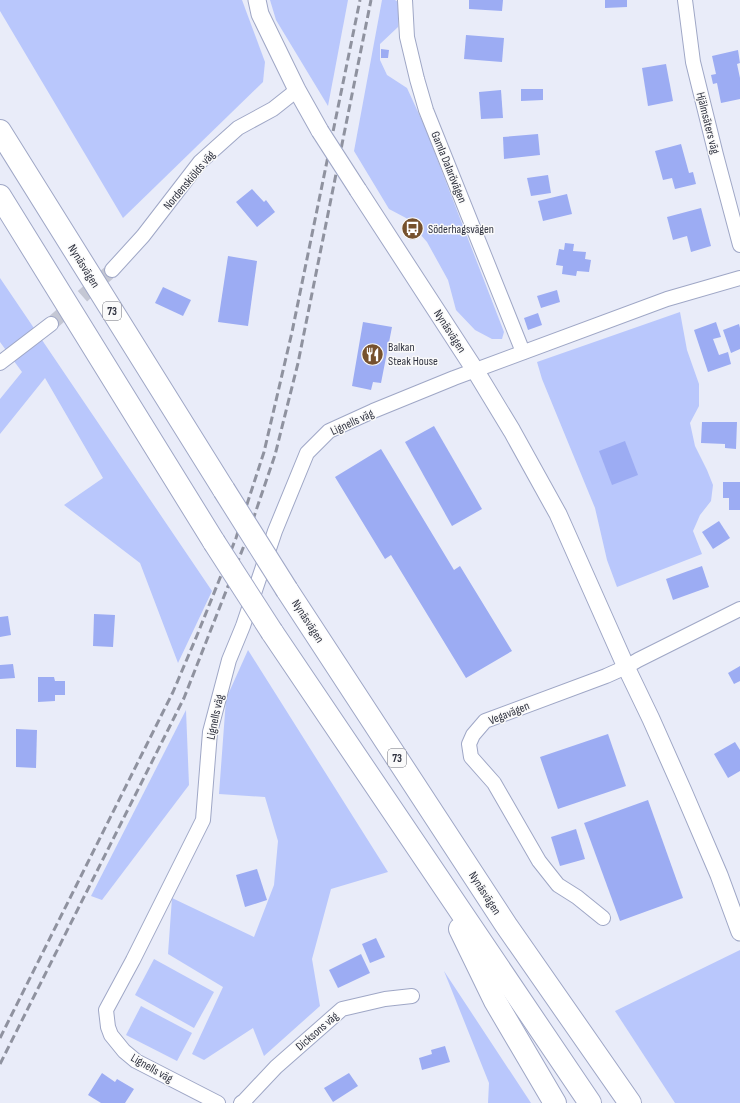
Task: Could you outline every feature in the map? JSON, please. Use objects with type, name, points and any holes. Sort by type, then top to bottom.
[{"type":"highway","name":"Nynäsvägen","points":[[0,131],[288,590],[506,925],[630,1103]]},
{"type":"highway","points":[[0,196],[214,542],[272,632],[590,1103]]},
{"type":"highway","points":[[424,856],[495,1001],[555,1103]]},
{"type":"street","name":"Nynäsvägen","points":[[257,0],[260,14],[297,90],[320,131],[475,370],[512,431],[558,514],[626,667],[684,791],[719,875],[740,932]]},
{"type":"street","name":"Gamla Dalarövägen","points":[[405,0],[407,37],[426,110],[523,352]]},
{"type":"street","name":"Hjälmsäters väg","points":[[685,0],[693,62],[740,245]]},
{"type":"street","name":"Nordenskiölds väg","points":[[112,270],[143,236],[200,162],[238,128],[273,109],[297,90]]},
{"type":"street","points":[[475,370],[667,299],[740,278]]},
{"type":"street","points":[[0,363],[52,324]]},
{"type":"street","name":"Lignells väg","points":[[218,1103],[136,1061],[124,1051],[111,1035],[108,1028],[106,1010],[133,960],[203,820],[210,732],[229,660],[243,626],[275,531],[308,453],[329,431],[373,411],[475,370]]},
{"type":"street","name":"Vegavägen","points":[[603,918],[577,897],[558,885],[539,861],[494,783],[471,757],[469,744],[472,735],[485,721],[606,676],[740,609]]},
{"type":"street","name":"Dicksons väg","points":[[241,1103],[276,1067],[342,1009],[385,999],[412,996]]},
{"type":"shaded area","points":[[0,0],[242,0],[265,62],[263,82],[123,218],[0,11]]},
{"type":"shaded area","points":[[270,0],[348,0],[328,106],[276,20]]},
{"type":"shaded area","points":[[382,0],[395,0],[398,2],[398,27],[380,44],[380,60],[387,75],[407,88],[424,125],[504,332],[502,339],[492,339],[475,330],[456,310],[448,280],[427,242],[406,218],[389,209],[354,151]]},
{"type":"shaded area","points":[[0,278],[212,591],[178,663],[140,563],[64,505],[103,478],[45,378],[0,434],[0,399],[22,372],[0,342]]},
{"type":"shaded area","points":[[680,312],[687,350],[699,384],[699,406],[690,423],[695,446],[713,485],[711,501],[700,515],[693,531],[702,554],[617,587],[607,560],[595,508],[542,379],[537,362]]},
{"type":"shaded area","points":[[248,650],[388,872],[331,889],[312,959],[320,1006],[264,1056],[253,1028],[204,1060],[192,1054],[223,987],[168,954],[172,898],[254,937],[274,885],[278,841],[265,797],[219,794],[226,699]]},
{"type":"shaded area","points":[[186,710],[189,785],[102,900],[91,896]]},
{"type":"shaded area","points":[[740,950],[740,1103],[675,1103],[615,1011]]},
{"type":"shaded area","points":[[154,959],[214,992],[194,1028],[135,995]]},
{"type":"shaded area","points":[[444,971],[531,1103],[488,1103],[489,1083]]},
{"type":"shaded area","points":[[141,1006],[192,1033],[177,1061],[126,1035]]},
{"type":"building","points":[[469,0],[503,0],[502,11],[469,9]]},
{"type":"building","points":[[605,0],[627,0],[627,7],[605,8]]},
{"type":"building","points":[[466,35],[504,38],[502,62],[464,59]]},
{"type":"building","points":[[381,49],[389,50],[388,58],[381,58]]},
{"type":"building","points":[[738,50],[740,63],[737,64],[740,78],[740,99],[721,103],[717,83],[713,84],[711,75],[716,74],[712,56]]},
{"type":"building","points":[[666,64],[673,101],[648,106],[642,68]]},
{"type":"building","points":[[521,89],[543,89],[543,100],[521,101]]},
{"type":"building","points":[[501,90],[503,118],[481,119],[479,92]]},
{"type":"building","points":[[538,134],[540,155],[504,159],[503,137]]},
{"type":"building","points":[[681,144],[689,173],[693,172],[696,184],[675,189],[672,178],[663,180],[655,151]]},
{"type":"building","points":[[548,175],[551,193],[531,196],[527,178]]},
{"type":"building","points":[[252,189],[264,202],[266,200],[275,212],[257,227],[236,202]]},
{"type":"building","points":[[567,194],[572,214],[543,221],[538,201]]},
{"type":"building","points":[[701,208],[711,246],[691,252],[687,236],[673,240],[667,217]]},
{"type":"building","points":[[565,243],[574,244],[573,251],[586,252],[585,259],[591,260],[589,272],[577,271],[576,276],[562,274],[563,266],[556,265],[559,249],[564,250]]},
{"type":"building","points":[[228,256],[257,261],[248,326],[218,322]]},
{"type":"building","points":[[163,287],[191,300],[183,316],[155,303]]},
{"type":"building","points":[[557,290],[560,302],[541,308],[537,296]]},
{"type":"building","points":[[538,313],[542,325],[528,330],[524,318]]},
{"type":"building","name":"Balkan Steak House","points":[[363,322],[392,327],[381,383],[373,382],[371,390],[352,386]]},
{"type":"building","points":[[716,322],[721,337],[713,339],[719,355],[728,352],[731,364],[708,372],[694,330]]},
{"type":"building","points":[[739,324],[740,349],[731,353],[723,330]]},
{"type":"building","points":[[702,422],[737,422],[736,449],[725,448],[725,444],[701,443]]},
{"type":"building","points":[[434,426],[482,509],[452,526],[405,442]]},
{"type":"building","points":[[625,441],[638,475],[612,485],[599,451]]},
{"type":"building","points":[[381,449],[454,570],[460,566],[512,651],[466,678],[391,555],[385,559],[335,477]]},
{"type":"building","points":[[723,482],[740,482],[740,510],[729,510],[729,498],[723,498]]},
{"type":"building","points":[[719,521],[730,538],[713,549],[702,532]]},
{"type":"building","points":[[702,566],[709,587],[673,600],[666,579]]},
{"type":"building","points":[[94,614],[115,615],[113,647],[93,646]]},
{"type":"building","points":[[8,616],[11,635],[0,637],[0,617]]},
{"type":"building","points":[[13,664],[15,678],[0,679],[0,665]]},
{"type":"building","points":[[740,666],[740,681],[734,684],[728,673]]},
{"type":"building","points":[[38,677],[54,677],[55,681],[65,681],[65,695],[55,695],[55,701],[38,702]]},
{"type":"building","points":[[16,729],[37,730],[36,768],[16,767]]},
{"type":"building","points":[[608,734],[626,786],[558,809],[540,757]]},
{"type":"building","points":[[735,742],[740,750],[740,771],[728,778],[714,754]]},
{"type":"building","points":[[648,800],[683,898],[620,921],[584,823]]},
{"type":"building","points":[[576,829],[585,859],[560,866],[551,837]]},
{"type":"building","points":[[257,869],[267,900],[245,907],[236,875]]},
{"type":"building","points":[[376,938],[385,957],[370,963],[362,944]]},
{"type":"building","points":[[361,954],[370,973],[338,988],[329,970]]},
{"type":"building","points":[[445,1046],[450,1062],[422,1070],[419,1058],[432,1054],[431,1050]]},
{"type":"building","points":[[102,1073],[115,1082],[117,1079],[134,1089],[125,1103],[101,1103],[88,1095]]},
{"type":"building","points":[[349,1073],[358,1086],[333,1102],[324,1088]]},
{"type":"tunnel","points":[[51,324],[112,270]]},
{"type":"railway","points":[[0,1038],[173,692],[236,538],[264,452],[292,332],[360,0]]},
{"type":"railway","points":[[0,1064],[184,698],[245,543],[275,455],[298,363],[371,0]]},
{"type":"place","name":"Söderhagsvägen","points":[[413,229]]},
{"type":"place","name":"Balkan Steak House","points":[[372,354]]}]
